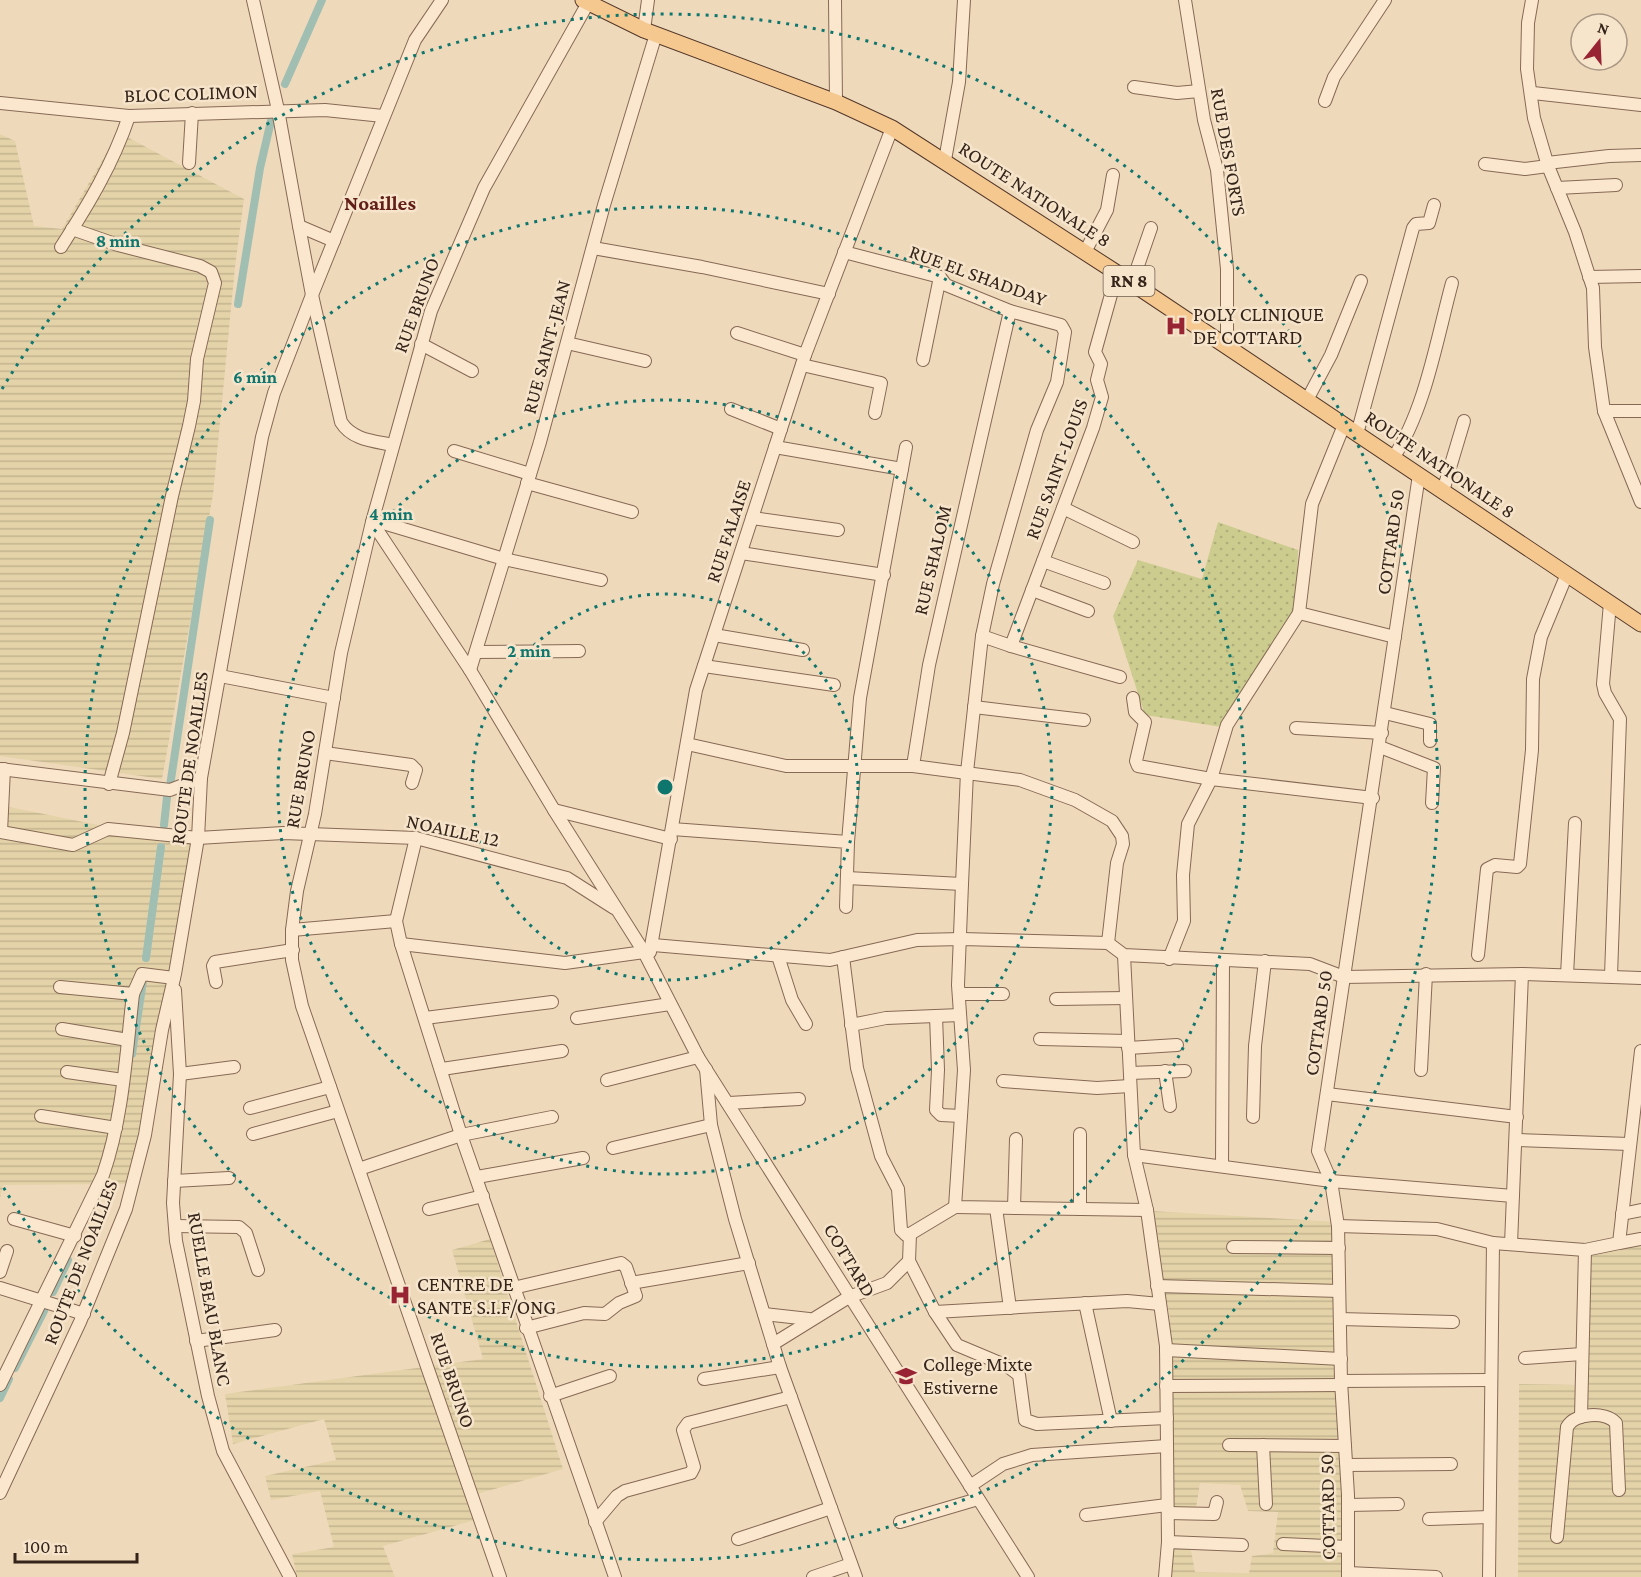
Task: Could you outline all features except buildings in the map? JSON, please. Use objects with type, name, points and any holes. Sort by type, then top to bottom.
[{"type":"main road","name":"ROUTE NATIONALE 8","points":[[586,1],[650,32],[836,102],[892,128],[945,160],[1117,273],[1641,623]]},
{"type":"street","points":[[253,0],[278,110],[312,295],[341,422],[346,431],[357,437],[393,445]]},
{"type":"street","name":"ROUTE DE NOAILLES","points":[[0,1493],[84,1314],[129,1198],[146,1135],[162,1030],[174,976],[198,838],[201,778],[262,437],[274,393],[415,40],[442,0]]},
{"type":"street","name":"RUE SAINT-JEAN","points":[[470,670],[529,479],[594,248],[650,32],[648,0]]},
{"type":"street","points":[[835,0],[836,102]]},
{"type":"street","points":[[945,160],[959,82],[964,0]]},
{"type":"street","name":"RUE DES FORTS","points":[[1185,0],[1199,91],[1217,170],[1227,269],[1227,347]]},
{"type":"street","points":[[1325,100],[1334,77],[1385,0]]},
{"type":"street","points":[[1532,0],[1528,23],[1527,69],[1533,93],[1534,118],[1547,164],[1590,277],[1593,288],[1595,347],[1604,411],[1636,482],[1641,502]]},
{"type":"street","name":"RUE BRUNO","points":[[500,1577],[302,1006],[292,930],[297,891],[311,834],[341,653],[393,445],[431,311],[484,188],[586,1]]},
{"type":"street","points":[[1134,87],[1177,93],[1199,91]]},
{"type":"street","points":[[1533,93],[1641,105]]},
{"type":"street","name":"BLOC COLIMON","points":[[0,103],[129,116],[326,110],[383,116]]},
{"type":"street","points":[[189,163],[192,114]]},
{"type":"street","points":[[61,247],[116,154],[129,116]]},
{"type":"street","name":"RUE FALAISE","points":[[648,952],[672,834],[696,690],[803,360],[892,128]]},
{"type":"street","points":[[1485,164],[1525,169],[1609,156],[1641,155]]},
{"type":"street","points":[[1085,252],[1107,210],[1113,175]]},
{"type":"street","points":[[1557,188],[1616,185]]},
{"type":"street","points":[[1169,959],[1184,921],[1183,875],[1188,824],[1211,779],[1227,725],[1299,613],[1312,504],[1351,429],[1413,228],[1418,223],[1428,224],[1434,205]]},
{"type":"street","points":[[299,226],[334,241]]},
{"type":"street","points":[[1132,283],[1150,228]]},
{"type":"street","points":[[72,229],[118,245],[200,266],[211,272],[215,283],[197,358],[194,401],[189,426],[172,496],[123,733],[109,784]]},
{"type":"street","points":[[594,248],[702,267],[829,294]]},
{"type":"street","name":"RUE EL SHADDAY","points":[[844,252],[940,277],[946,285],[1010,311],[1063,327],[1065,332],[1058,382],[1037,430],[993,584],[982,636]]},
{"type":"street","name":"RUE SAINT-LOUIS","points":[[1011,646],[1102,398],[1097,385],[1101,364],[1095,352],[1117,273]]},
{"type":"street","points":[[1590,277],[1641,276]]},
{"type":"street","points":[[923,360],[940,277]]},
{"type":"street","points":[[1307,400],[1331,355],[1361,281]]},
{"type":"street","points":[[1393,458],[1421,396],[1452,283]]},
{"type":"street","name":"RUE SHALOM","points":[[913,766],[929,665],[1010,311]]},
{"type":"street","points":[[738,333],[803,360],[881,383],[875,413]]},
{"type":"street","points":[[421,344],[472,372]]},
{"type":"street","points":[[567,344],[645,361]]},
{"type":"street","points":[[731,409],[781,429]]},
{"type":"street","points":[[1604,411],[1641,411]]},
{"type":"street","points":[[1443,491],[1464,421]]},
{"type":"street","points":[[775,447],[903,469]]},
{"type":"street","points":[[846,907],[848,842],[860,698],[906,447]]},
{"type":"street","points":[[454,451],[529,479],[632,512]]},
{"type":"street","name":"COTTARD 50","points":[[1348,1575],[1347,1465],[1341,1383],[1338,1226],[1331,1181],[1318,1151],[1373,798],[1419,476]]},
{"type":"street","points":[[1063,508],[1133,542]]},
{"type":"street","points":[[752,518],[838,530]]},
{"type":"street","points":[[373,521],[504,559],[601,580]]},
{"type":"street","name":"COTTARD","points":[[373,521],[470,670],[617,910],[648,952],[670,1004],[698,1057],[1028,1577]]},
{"type":"street","points":[[741,553],[884,575]]},
{"type":"street","points":[[1043,561],[1104,583]]},
{"type":"street","points":[[1478,956],[1487,869],[1495,865],[1517,867],[1520,864],[1532,750],[1533,679],[1540,637],[1567,574]]},
{"type":"street","points":[[1032,590],[1088,611]]},
{"type":"street","points":[[1610,603],[1603,684],[1605,693],[1620,719],[1611,976]]},
{"type":"street","points":[[1299,613],[1395,637]]},
{"type":"street","points":[[1641,618],[1641,623]]},
{"type":"street","points":[[714,635],[803,650]]},
{"type":"street","points":[[955,1207],[964,1070],[959,994],[967,772],[982,636],[1119,677]]},
{"type":"street","points":[[476,652],[579,651]]},
{"type":"street","points":[[704,666],[834,685]]},
{"type":"street","points":[[220,676],[334,698]]},
{"type":"street","points":[[1133,698],[1133,709],[1145,722],[1136,761],[1138,766],[1211,779],[1373,798]]},
{"type":"street","points":[[974,707],[1084,720]]},
{"type":"street","points":[[1385,713],[1430,724],[1431,741]]},
{"type":"street","points":[[1296,728],[1382,734]]},
{"type":"street","points":[[687,744],[786,766],[913,766],[967,772],[1038,785],[1075,800],[1112,820],[1122,836],[1123,844],[1117,863],[1108,943]]},
{"type":"street","points":[[1380,747],[1431,764],[1435,772],[1432,803]]},
{"type":"street","points":[[325,753],[411,765],[416,770],[412,783]]},
{"type":"street","points":[[2,769],[170,790],[201,778]]},
{"type":"street","name":"NOAILLE 12","points":[[2,769],[2,832],[73,845],[108,829],[198,838],[250,833],[416,838],[567,878],[617,910]]},
{"type":"street","points":[[554,810],[672,834],[848,842]]},
{"type":"street","points":[[1567,975],[1575,823]]},
{"type":"street","points":[[416,838],[396,921],[401,944],[461,1135],[526,1328],[615,1577]]},
{"type":"street","points":[[847,878],[962,884]]},
{"type":"street","points":[[292,930],[396,921]]},
{"type":"street","points":[[401,944],[566,963],[648,952],[778,956],[820,960],[917,940],[1108,943],[1124,955],[1169,959],[1310,964],[1344,977],[1522,974],[1641,978]]},
{"type":"street","points":[[216,982],[213,966],[215,962],[293,951]]},
{"type":"street","points":[[1124,955],[1134,1155],[1147,1210],[1166,1350],[1168,1542],[1165,1577]]},
{"type":"street","points":[[778,956],[792,1000],[806,1024]]},
{"type":"street","points":[[843,957],[857,1068],[881,1156],[898,1189],[901,1230],[910,1234],[955,1207],[1147,1210]]},
{"type":"street","points":[[1222,1166],[1223,960]]},
{"type":"street","points":[[1253,1117],[1255,1046],[1265,961]]},
{"type":"street","points":[[0,1385],[103,1175],[116,1128],[133,994],[142,974],[174,976]]},
{"type":"street","points":[[1421,1070],[1426,974]]},
{"type":"street","points":[[1511,1244],[1522,974]]},
{"type":"street","name":"RUELLE BEAU BLANC","points":[[174,976],[180,1074],[174,1181],[175,1226],[196,1341],[224,1451],[290,1577]]},
{"type":"street","points":[[60,987],[133,994]]},
{"type":"street","points":[[959,994],[1003,994]]},
{"type":"street","points":[[1056,999],[1126,998]]},
{"type":"street","points":[[425,1018],[552,1002]]},
{"type":"street","points":[[577,1018],[670,1004]]},
{"type":"street","points":[[850,1025],[886,1018],[960,1014]]},
{"type":"street","points":[[936,1016],[938,1070],[936,1110],[941,1115],[961,1116]]},
{"type":"street","points":[[62,1029],[128,1040]]},
{"type":"street","points":[[1040,1039],[1177,1045]]},
{"type":"street","points":[[442,1069],[562,1051]]},
{"type":"street","points":[[1619,1243],[1641,1052]]},
{"type":"street","points":[[607,1080],[698,1057]]},
{"type":"street","points":[[180,1074],[234,1067]]},
{"type":"street","points":[[706,1069],[711,1125],[764,1314],[780,1367],[856,1577]]},
{"type":"street","points":[[1165,1071],[1170,1106]]},
{"type":"street","points":[[1130,1073],[1185,1071]]},
{"type":"street","points":[[67,1072],[123,1080]]},
{"type":"street","points":[[1003,1081],[1097,1088],[1130,1086]]},
{"type":"street","points":[[250,1108],[330,1087]]},
{"type":"street","points":[[1327,1094],[1517,1117]]},
{"type":"street","points":[[729,1103],[799,1099]]},
{"type":"street","points":[[253,1134],[338,1111]]},
{"type":"street","points":[[41,1116],[116,1128]]},
{"type":"street","points":[[359,1169],[461,1135],[552,1117]]},
{"type":"street","points":[[613,1148],[711,1125]]},
{"type":"street","points":[[1080,1134],[1080,1209]]},
{"type":"street","points":[[1014,1208],[1016,1139]]},
{"type":"street","points":[[1516,1140],[1629,1144]]},
{"type":"street","points":[[1134,1155],[1331,1181],[1513,1196]]},
{"type":"street","points":[[1627,1159],[1641,1157]]},
{"type":"street","points":[[477,1178],[583,1158]]},
{"type":"street","points":[[174,1181],[229,1178]]},
{"type":"street","points":[[429,1209],[483,1196]]},
{"type":"street","points":[[996,1208],[1010,1308]]},
{"type":"street","points":[[1622,1214],[1641,1210]]},
{"type":"street","points":[[14,1219],[75,1236]]},
{"type":"street","points":[[175,1226],[239,1227],[246,1233],[258,1270]]},
{"type":"street","points":[[1338,1226],[1437,1228],[1493,1243],[1585,1250],[1641,1239]]},
{"type":"street","points":[[910,1234],[909,1261],[935,1312],[961,1348],[990,1358],[1019,1375],[1023,1412],[1028,1422],[1167,1418]]},
{"type":"street","points":[[1489,1577],[1489,1380],[1493,1243]]},
{"type":"street","points":[[1233,1247],[1339,1248]]},
{"type":"street","points":[[1581,1416],[1585,1250]]},
{"type":"street","points":[[0,1272],[7,1251]]},
{"type":"street","points":[[773,1344],[809,1319],[849,1297],[887,1283],[909,1261]]},
{"type":"street","points":[[513,1288],[621,1263],[626,1267],[636,1298],[619,1304],[608,1313],[584,1313],[526,1328]]},
{"type":"street","points":[[631,1283],[749,1263]]},
{"type":"street","points":[[1157,1286],[1340,1290]]},
{"type":"street","points":[[0,1288],[84,1314]]},
{"type":"street","points":[[935,1312],[1127,1301],[1160,1304]]},
{"type":"street","points":[[1085,1303],[1111,1421]]},
{"type":"street","points":[[764,1314],[809,1319]]},
{"type":"street","points":[[1340,1318],[1453,1322]]},
{"type":"street","points":[[196,1341],[275,1330]]},
{"type":"street","points":[[1166,1350],[1341,1359]]},
{"type":"street","points":[[1525,1358],[1582,1354]]},
{"type":"street","points":[[705,1379],[780,1367]]},
{"type":"street","points":[[550,1396],[610,1376]]},
{"type":"street","points":[[1166,1386],[1489,1380]]},
{"type":"street","points":[[595,1522],[617,1496],[625,1491],[691,1473],[694,1467],[683,1430],[688,1423],[791,1397]]},
{"type":"street","points":[[1557,1537],[1567,1427],[1573,1419],[1581,1416],[1606,1416],[1616,1423],[1618,1490]]},
{"type":"street","points":[[1228,1445],[1345,1446]]},
{"type":"street","points":[[1263,1445],[1266,1504]]},
{"type":"street","points":[[970,1486],[1003,1464],[1032,1455],[1167,1446]]},
{"type":"street","points":[[1347,1465],[1451,1464]]},
{"type":"street","points":[[900,1521],[978,1499]]},
{"type":"street","points":[[1086,1515],[1168,1509],[1214,1514],[1217,1502]]},
{"type":"street","points":[[1348,1505],[1398,1504]]},
{"type":"street","points":[[738,1539],[831,1508]]},
{"type":"street","points":[[1429,1519],[1489,1517]]},
{"type":"street","points":[[1168,1542],[1242,1545]]},
{"type":"street","points":[[1283,1544],[1348,1547]]},
{"type":"street","points":[[813,1577],[851,1564]]},
{"type":"street","points":[[1348,1575],[1436,1577]]},
{"type":"shaded area","points":[[0,134],[15,141],[34,226],[62,229],[117,135],[129,138],[244,199],[235,267],[213,495],[162,779],[0,756]]},
{"type":"shaded area","points":[[0,805],[191,844],[131,1184],[3,1185],[0,1198]]},
{"type":"shaded area","points":[[1151,1211],[1338,1222],[1342,1577],[1164,1577],[1170,1319]],"holes":[[[1200,1483],[1240,1485],[1248,1511],[1278,1512],[1273,1553],[1252,1556],[1249,1573],[1195,1572],[1189,1539],[1170,1538],[1170,1508],[1196,1508]]]},
{"type":"shaded area","points":[[1641,1235],[1641,1577],[1518,1577],[1519,1384],[1578,1385],[1580,1249]]},
{"type":"shaded area","points":[[490,1239],[563,1469],[467,1497],[475,1520],[383,1546],[395,1577],[297,1577],[292,1554],[334,1547],[320,1491],[271,1500],[265,1476],[336,1460],[324,1419],[233,1444],[225,1394],[483,1359],[452,1250]]},
{"type":"green space","points":[[1218,522],[1298,550],[1296,608],[1222,727],[1145,715],[1113,616],[1138,560],[1202,579]]},
{"type":"waterway","points":[[285,84],[322,0]]},
{"type":"waterway","points":[[238,304],[260,168],[274,108]]},
{"type":"waterway","points":[[170,786],[210,520]]},
{"type":"waterway","points":[[164,825],[167,797]]},
{"type":"waterway","points":[[146,958],[161,847]]},
{"type":"waterway","points":[[132,1054],[143,981]]},
{"type":"waterway","points":[[53,1292],[68,1260]]},
{"type":"waterway","points":[[15,1368],[44,1311]]},
{"type":"waterway","points":[[0,1398],[9,1379]]},
{"type":"place","name":"POLY CLINIQUE DE COTTARD","points":[[1176,326]]},
{"type":"place","name":"CENTRE DE SANTE S.I.F/ONG","points":[[400,1295]]},
{"type":"place","name":"College Mixte Estiverne","points":[[906,1376]]},
{"type":"district","name":"Noailles","points":[[380,203]]}]
